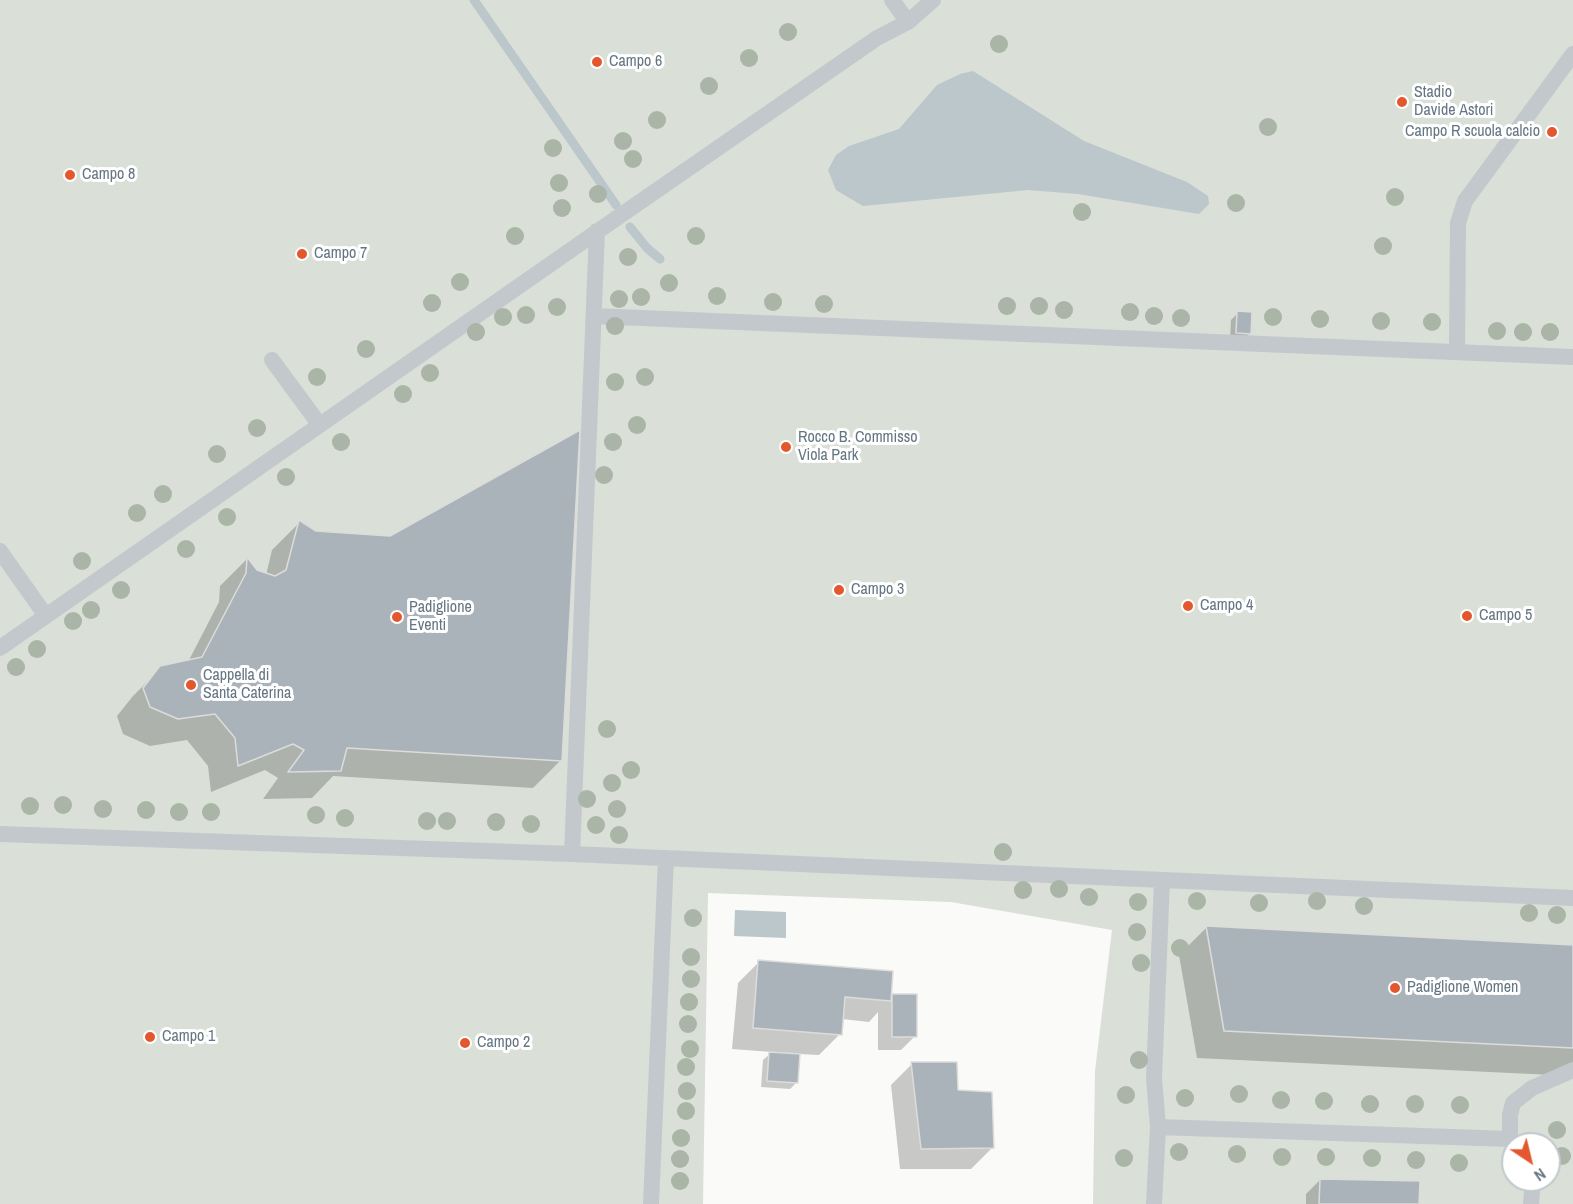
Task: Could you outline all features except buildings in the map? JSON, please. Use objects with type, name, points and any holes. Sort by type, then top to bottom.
[{"type":"lane","points":[[892,0],[908,22]]},
{"type":"lane","points":[[0,648],[604,226],[877,38],[908,22],[933,0]]},
{"type":"lane","points":[[1457,351],[1458,223],[1465,201],[1573,54]]},
{"type":"lane","points":[[572,854],[594,316],[604,226]]},
{"type":"lane","points":[[594,316],[1573,357]]},
{"type":"lane","points":[[272,360],[319,424]]},
{"type":"lane","points":[[0,551],[46,616]]},
{"type":"lane","points":[[0,834],[572,854],[1573,898]]},
{"type":"lane","points":[[651,1204],[666,858]]},
{"type":"lane","points":[[1154,1204],[1158,1127],[1154,1078],[1162,880]]},
{"type":"lane","points":[[1513,1132],[1510,1115],[1513,1103],[1532,1088],[1573,1070]]},
{"type":"lane","points":[[1158,1127],[1501,1141]]},
{"type":"shaded area","name":"Rocco B. Commisso Viola Park","points":[[0,0],[1573,0],[1573,1204],[1093,1204],[1095,1071],[1112,930],[951,902],[708,893],[703,1204],[0,1204]]},
{"type":"shaded area","points":[[973,71],[1084,141],[1187,182],[1208,196],[1209,204],[1199,214],[1078,194],[1028,190],[863,206],[836,190],[828,170],[836,155],[849,146],[899,129],[937,85],[960,74]]},
{"type":"shaded area","points":[[735,910],[786,912],[786,938],[734,936]]},
{"type":"waterway","points":[[474,0],[616,205]]},
{"type":"waterway","points":[[630,227],[647,248],[660,259]]},
{"type":"place","name":"Campo 6","points":[[597,62]]},
{"type":"place","name":"Stadio Davide Astori","points":[[1402,102]]},
{"type":"place","name":"Campo R scuola calcio","points":[[1552,132]]},
{"type":"place","name":"Campo 8","points":[[70,175]]},
{"type":"place","name":"Campo 7","points":[[302,254]]},
{"type":"place","name":"Rocco B. Commisso Viola Park","points":[[786,447]]},
{"type":"place","name":"Campo 3","points":[[839,590]]},
{"type":"place","name":"Campo 4","points":[[1188,606]]},
{"type":"place","name":"Campo 5","points":[[1467,616]]},
{"type":"place","name":"Padiglione Eventi","points":[[397,617]]},
{"type":"place","name":"Cappella di Santa Caterina","points":[[191,685]]},
{"type":"place","name":"Padiglione Women","points":[[1395,988]]},
{"type":"place","name":"Campo 1","points":[[150,1037]]},
{"type":"place","name":"Campo 2","points":[[465,1043]]}]
